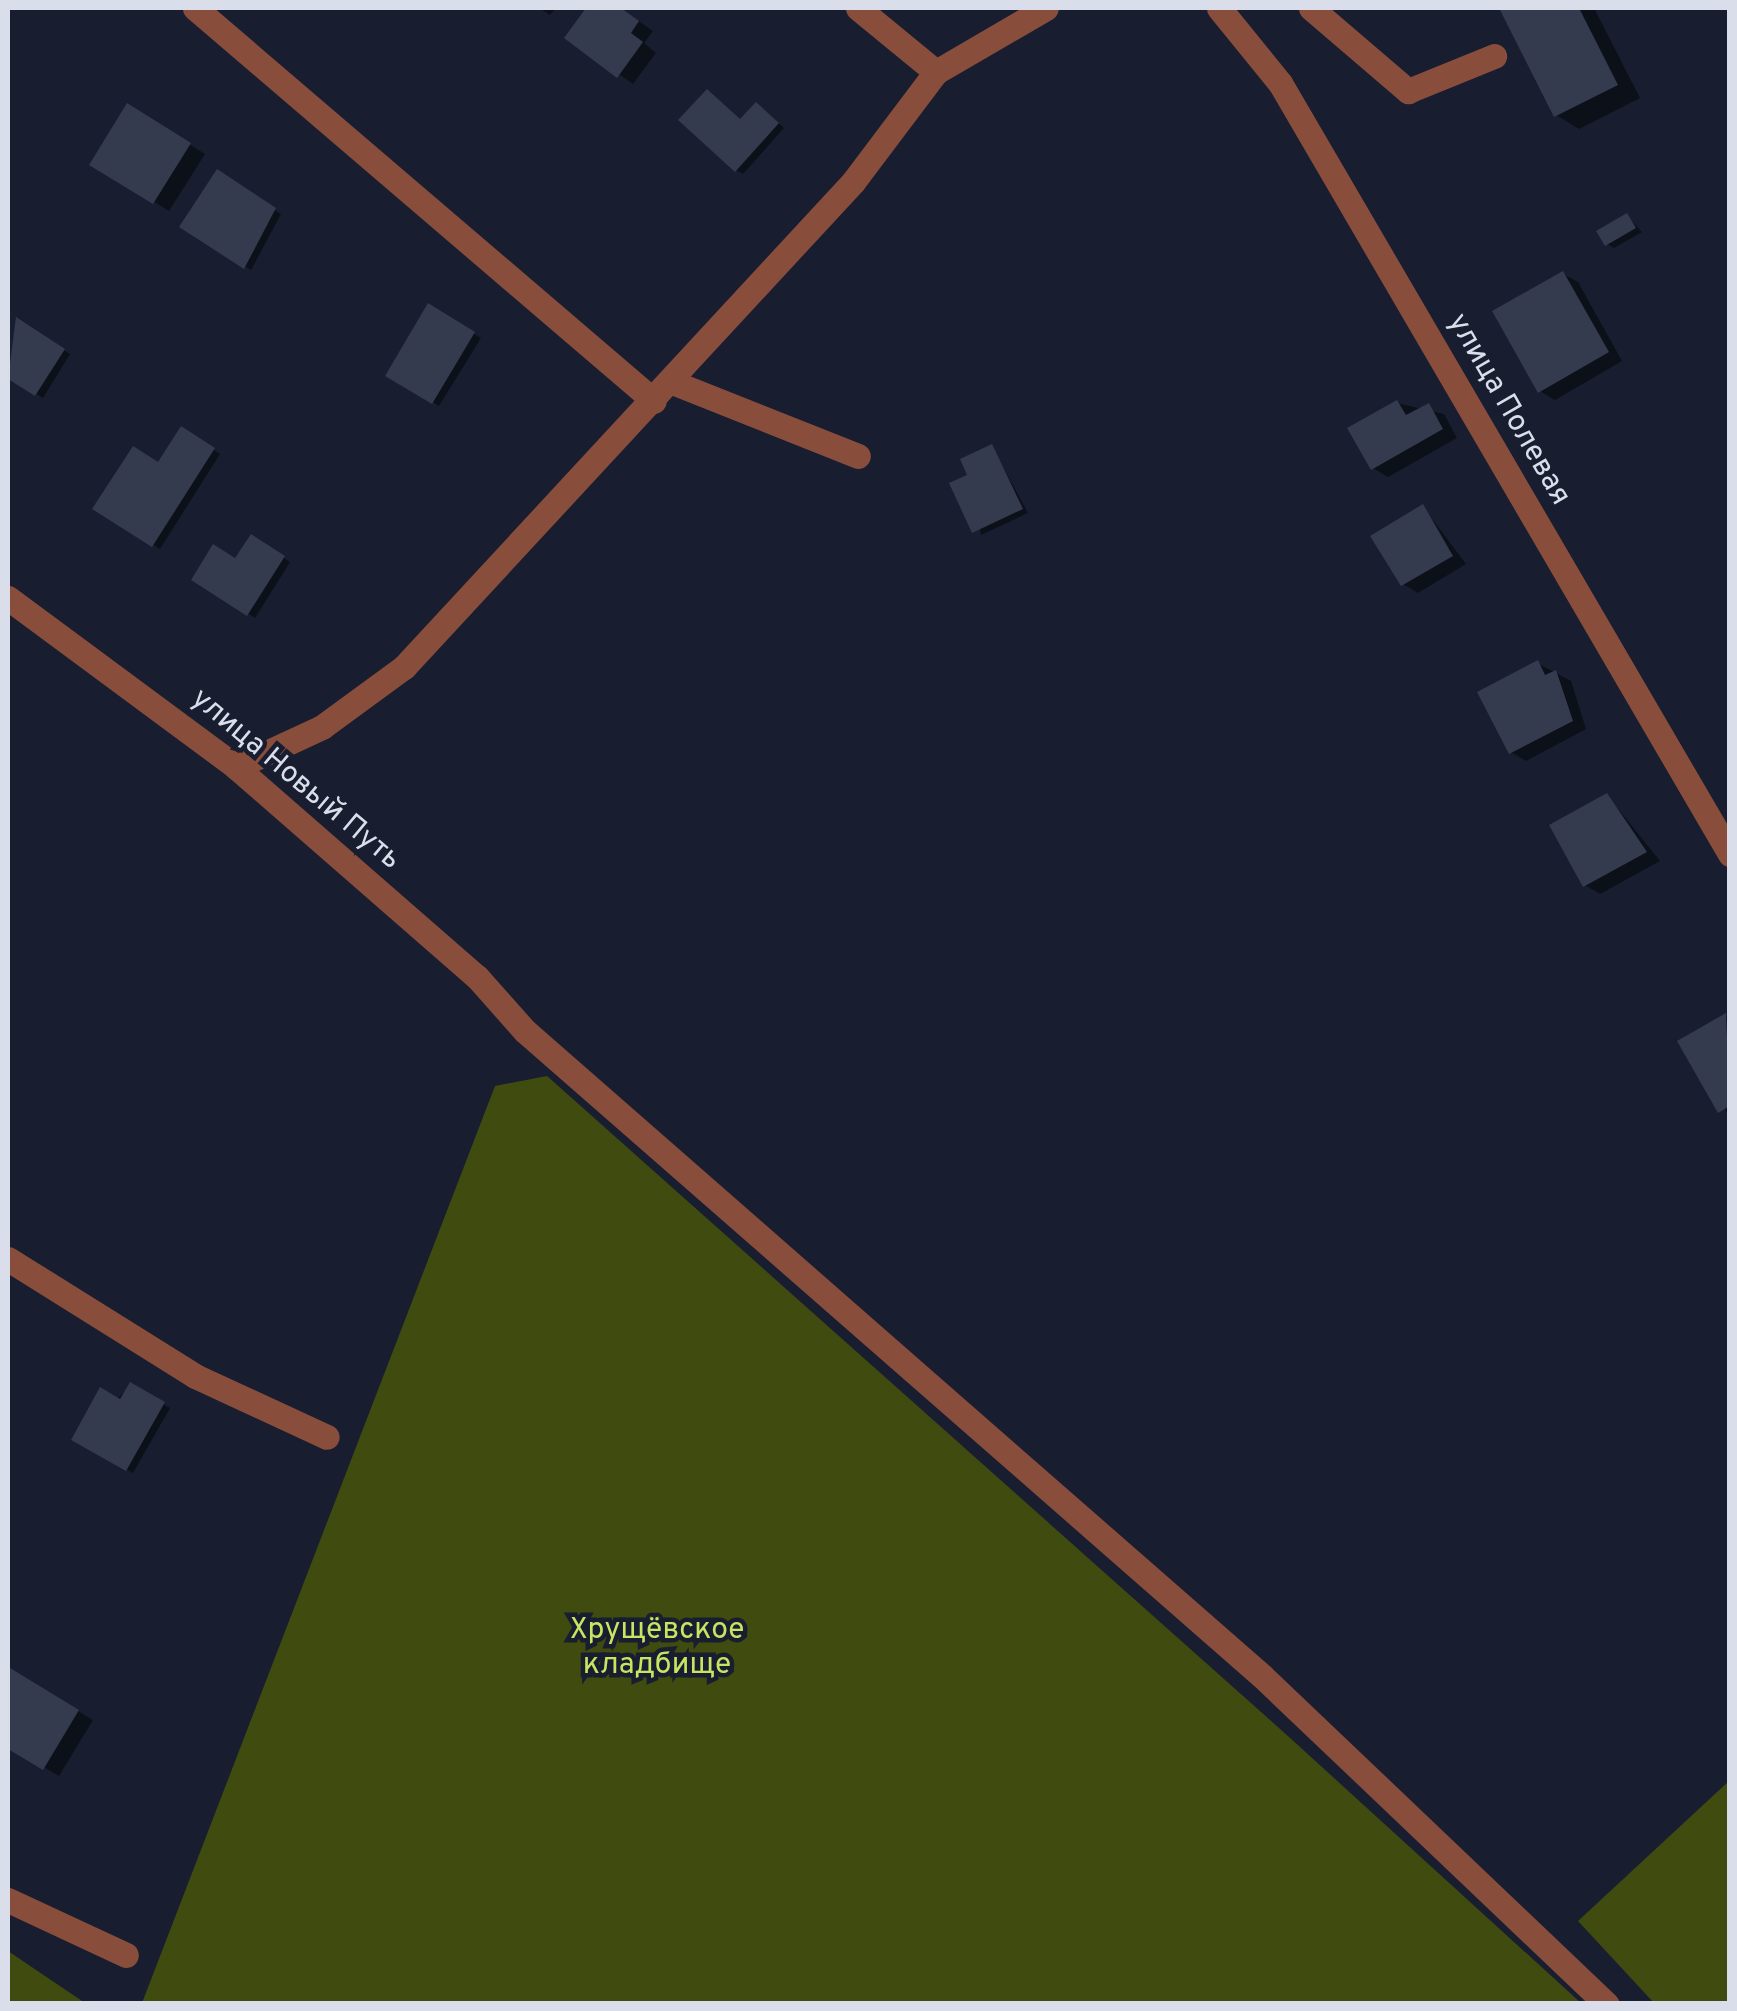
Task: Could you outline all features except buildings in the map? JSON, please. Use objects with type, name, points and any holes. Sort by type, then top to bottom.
[{"type":"street","points":[[195,8],[663,392],[858,456]]},
{"type":"street","points":[[858,8],[936,72]]},
{"type":"street","points":[[236,767],[322,727],[404,667],[663,392],[853,182],[936,72],[1046,8]]},
{"type":"street","name":"улица Полевая","points":[[1219,8],[1280,83],[1730,854]]},
{"type":"street","points":[[1310,8],[1408,91],[1494,56]]},
{"type":"street","name":"улица Новый Путь","points":[[8,598],[236,767],[478,977],[525,1031],[1262,1676],[1607,2004]]},
{"type":"street","points":[[8,1260],[195,1376],[327,1437]]},
{"type":"street","points":[[8,1900],[126,1955]]},
{"type":"green space","name":"Хрущёвское кладбище","points":[[547,1076],[1289,1737],[1581,2003],[142,2003],[495,1086]]},
{"type":"green space","points":[[1729,1781],[1729,2003],[1654,2003],[1578,1921]]},
{"type":"green space","points":[[8,1951],[85,2003],[8,2003]]}]
